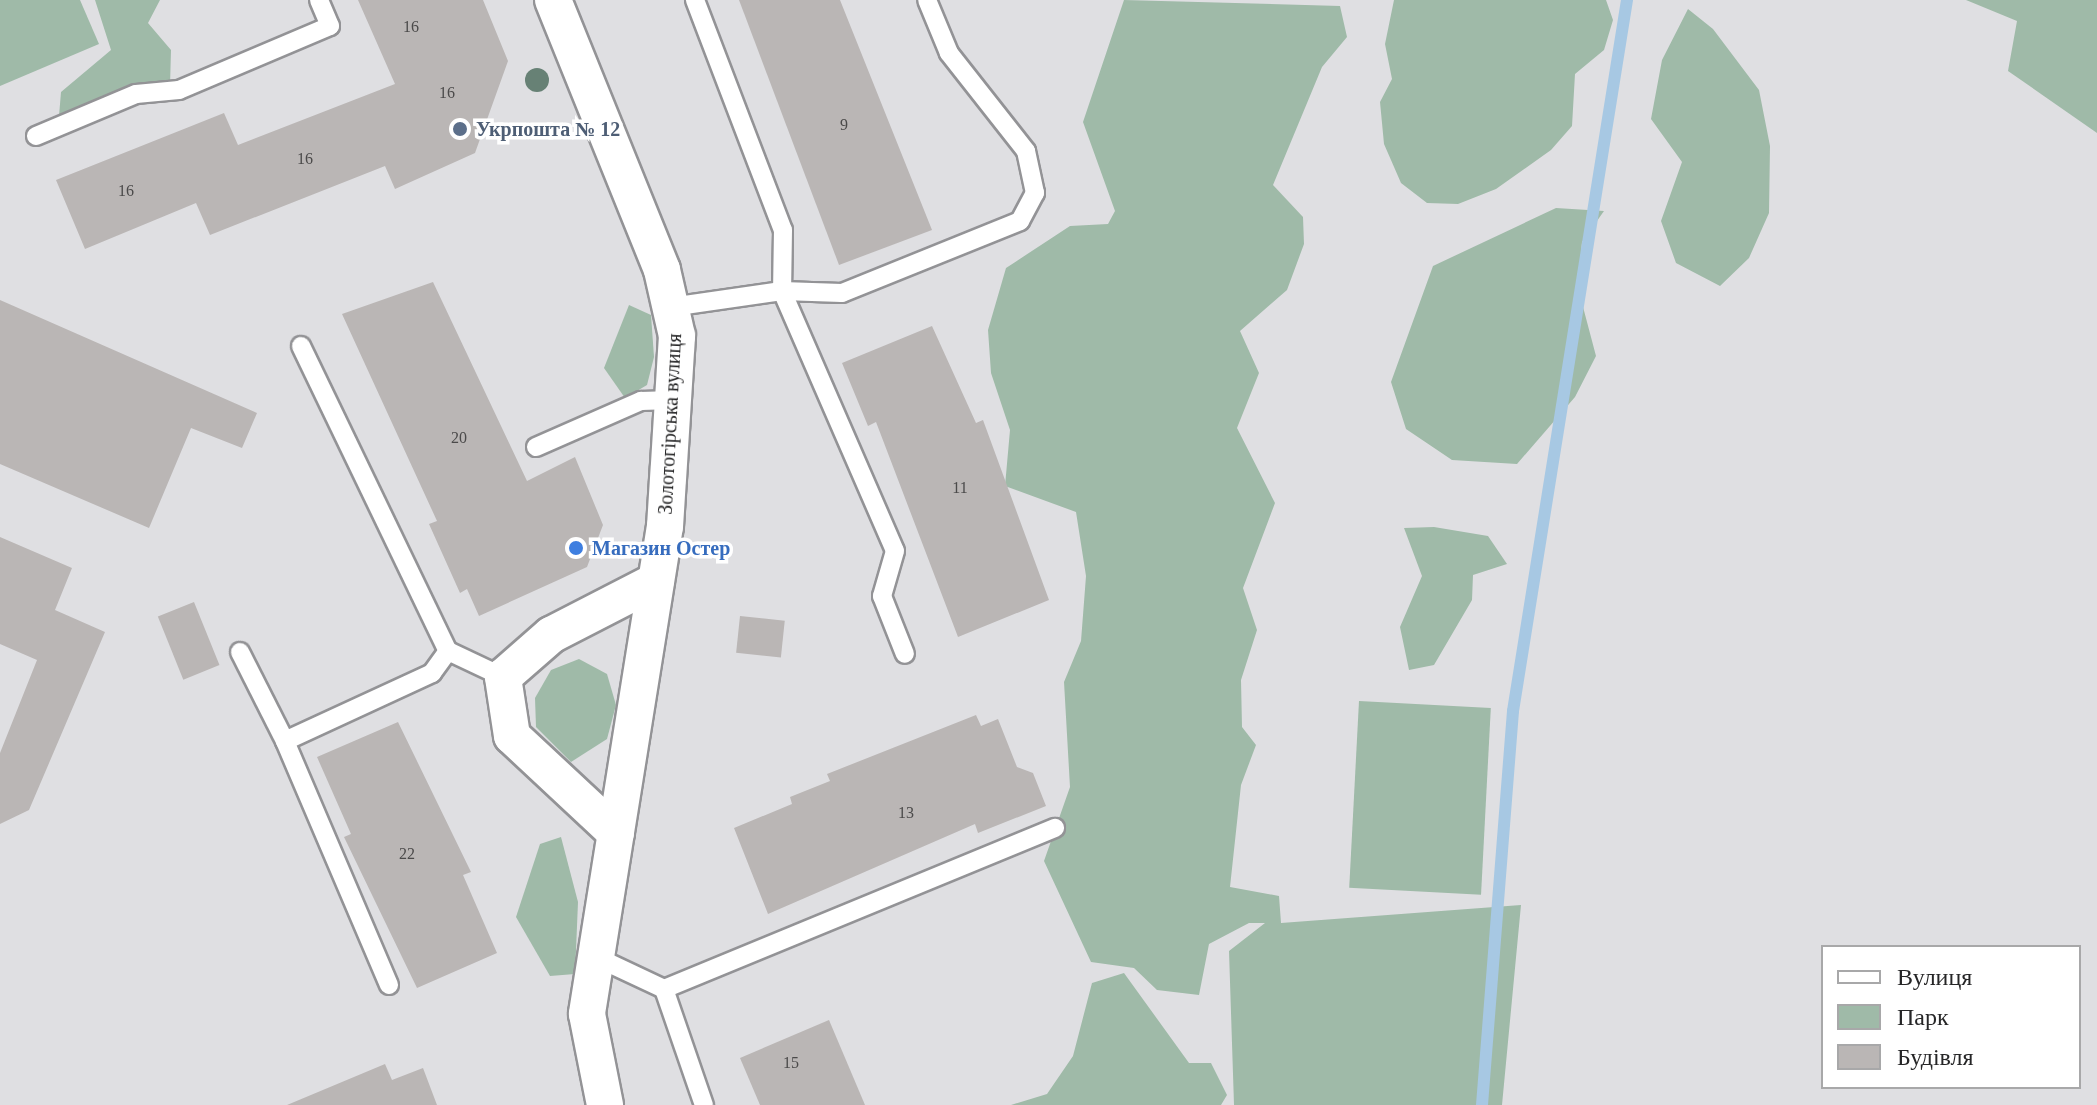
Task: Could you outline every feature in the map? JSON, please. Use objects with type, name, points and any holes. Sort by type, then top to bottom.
[{"type":"street","name":"Золотогірська вулиця","points":[[553,0],[671,307],[677,336],[656,581],[587,1014],[605,1105]]},
{"type":"street","points":[[616,833],[512,736],[503,677],[551,635],[656,581]]},
{"type":"lane","points":[[36,136],[136,94],[179,90],[330,26],[319,0]]},
{"type":"lane","points":[[695,0],[783,230],[782,291],[895,551],[882,596],[905,654]]},
{"type":"lane","points":[[671,307],[782,291],[856,288],[1020,221],[1035,193],[1026,151],[949,53],[927,0]]},
{"type":"lane","points":[[301,346],[448,651],[503,677]]},
{"type":"lane","points":[[536,447],[641,401],[673,400]]},
{"type":"lane","points":[[285,741],[432,673],[448,651]]},
{"type":"lane","points":[[240,652],[285,741],[389,985]]},
{"type":"lane","points":[[596,957],[664,989],[1055,828]]},
{"type":"lane","points":[[664,989],[673,1033],[704,1105]]},
{"type":"green space","points":[[0,0],[80,0],[99,44],[0,86]]},
{"type":"green space","points":[[95,0],[160,0],[148,23],[171,50],[170,86],[119,102],[93,123],[58,128],[61,92],[111,50]]},
{"type":"green space","points":[[1124,0],[1340,6],[1347,37],[1322,67],[1273,185],[1303,217],[1304,244],[1287,290],[1240,331],[1259,373],[1237,428],[1275,503],[1243,588],[1257,630],[1241,680],[1242,727],[1256,745],[1241,785],[1230,887],[1279,896],[1281,923],[1521,905],[1502,1105],[1234,1105],[1229,951],[1265,923],[1249,923],[1209,944],[1199,995],[1157,990],[1134,968],[1091,962],[1044,861],[1070,787],[1064,682],[1081,641],[1086,576],[1076,512],[1005,486],[1010,430],[991,373],[988,330],[1006,268],[1070,226],[1108,224],[1115,211],[1083,122]]},
{"type":"green space","points":[[1394,0],[1606,0],[1613,20],[1604,50],[1575,74],[1572,126],[1551,150],[1496,189],[1458,204],[1427,203],[1401,183],[1384,144],[1380,102],[1392,79],[1385,44]]},
{"type":"green space","points":[[1966,0],[2097,0],[2097,133],[2008,71],[2017,21]]},
{"type":"green space","points":[[1688,9],[1713,29],[1759,90],[1770,146],[1769,213],[1749,258],[1720,286],[1676,263],[1661,221],[1682,162],[1651,119],[1662,60]]},
{"type":"green space","points":[[1556,208],[1604,211],[1582,242],[1578,288],[1596,356],[1575,397],[1517,464],[1452,460],[1406,429],[1391,382],[1433,266]]},
{"type":"green space","points":[[629,305],[651,315],[654,357],[647,385],[625,398],[604,368]]},
{"type":"green space","points":[[1434,527],[1488,536],[1507,564],[1473,575],[1472,600],[1434,665],[1409,670],[1400,627],[1422,576],[1404,528]]},
{"type":"green space","points":[[579,659],[607,674],[616,705],[607,739],[571,762],[536,727],[535,698],[551,670]]},
{"type":"green space","points":[[1359,701],[1491,708],[1481,895],[1349,888]]},
{"type":"green space","points":[[561,837],[578,902],[575,974],[550,976],[516,917],[540,844]]},
{"type":"green space","points":[[1124,973],[1189,1063],[1211,1063],[1227,1095],[1221,1105],[1011,1105],[1047,1094],[1073,1056],[1092,983]]},
{"type":"building","points":[[358,0],[483,0],[508,61],[475,153],[395,189],[385,166],[210,235],[196,203],[85,249],[56,180],[224,113],[238,145],[395,84]]},
{"type":"building","points":[[739,0],[840,0],[932,230],[839,265]]},
{"type":"building","points":[[433,282],[527,481],[575,457],[603,525],[587,567],[479,616],[467,589],[460,593],[429,524],[437,521],[342,314]]},
{"type":"building","points":[[0,300],[257,413],[242,448],[191,428],[149,528],[0,464]]},
{"type":"building","points":[[932,326],[976,423],[983,420],[1049,600],[958,637],[876,422],[868,426],[842,363]]},
{"type":"building","points":[[0,537],[72,568],[55,610],[105,632],[29,810],[0,824],[0,753],[37,660],[0,644]]},
{"type":"building","points":[[194,602],[219,665],[183,680],[158,617]]},
{"type":"building","points":[[740,616],[785,621],[781,658],[736,653]]},
{"type":"building","points":[[976,715],[981,726],[998,719],[1017,767],[1033,773],[1046,806],[978,833],[975,824],[768,914],[734,828],[792,804],[790,797],[830,781],[827,774]]},
{"type":"building","points":[[398,722],[471,872],[463,875],[497,953],[417,988],[344,837],[351,834],[317,757]]},
{"type":"building","points":[[829,1020],[865,1105],[760,1105],[740,1058]]},
{"type":"building","points":[[385,1064],[392,1080],[423,1068],[437,1105],[287,1105]]},
{"type":"waterway","points":[[1482,1105],[1513,711],[1627,0]]},
{"type":"place","name":"Укрпошта № 12","points":[[460,129]]},
{"type":"place","name":"Магазин Остер","points":[[576,548]]}]
